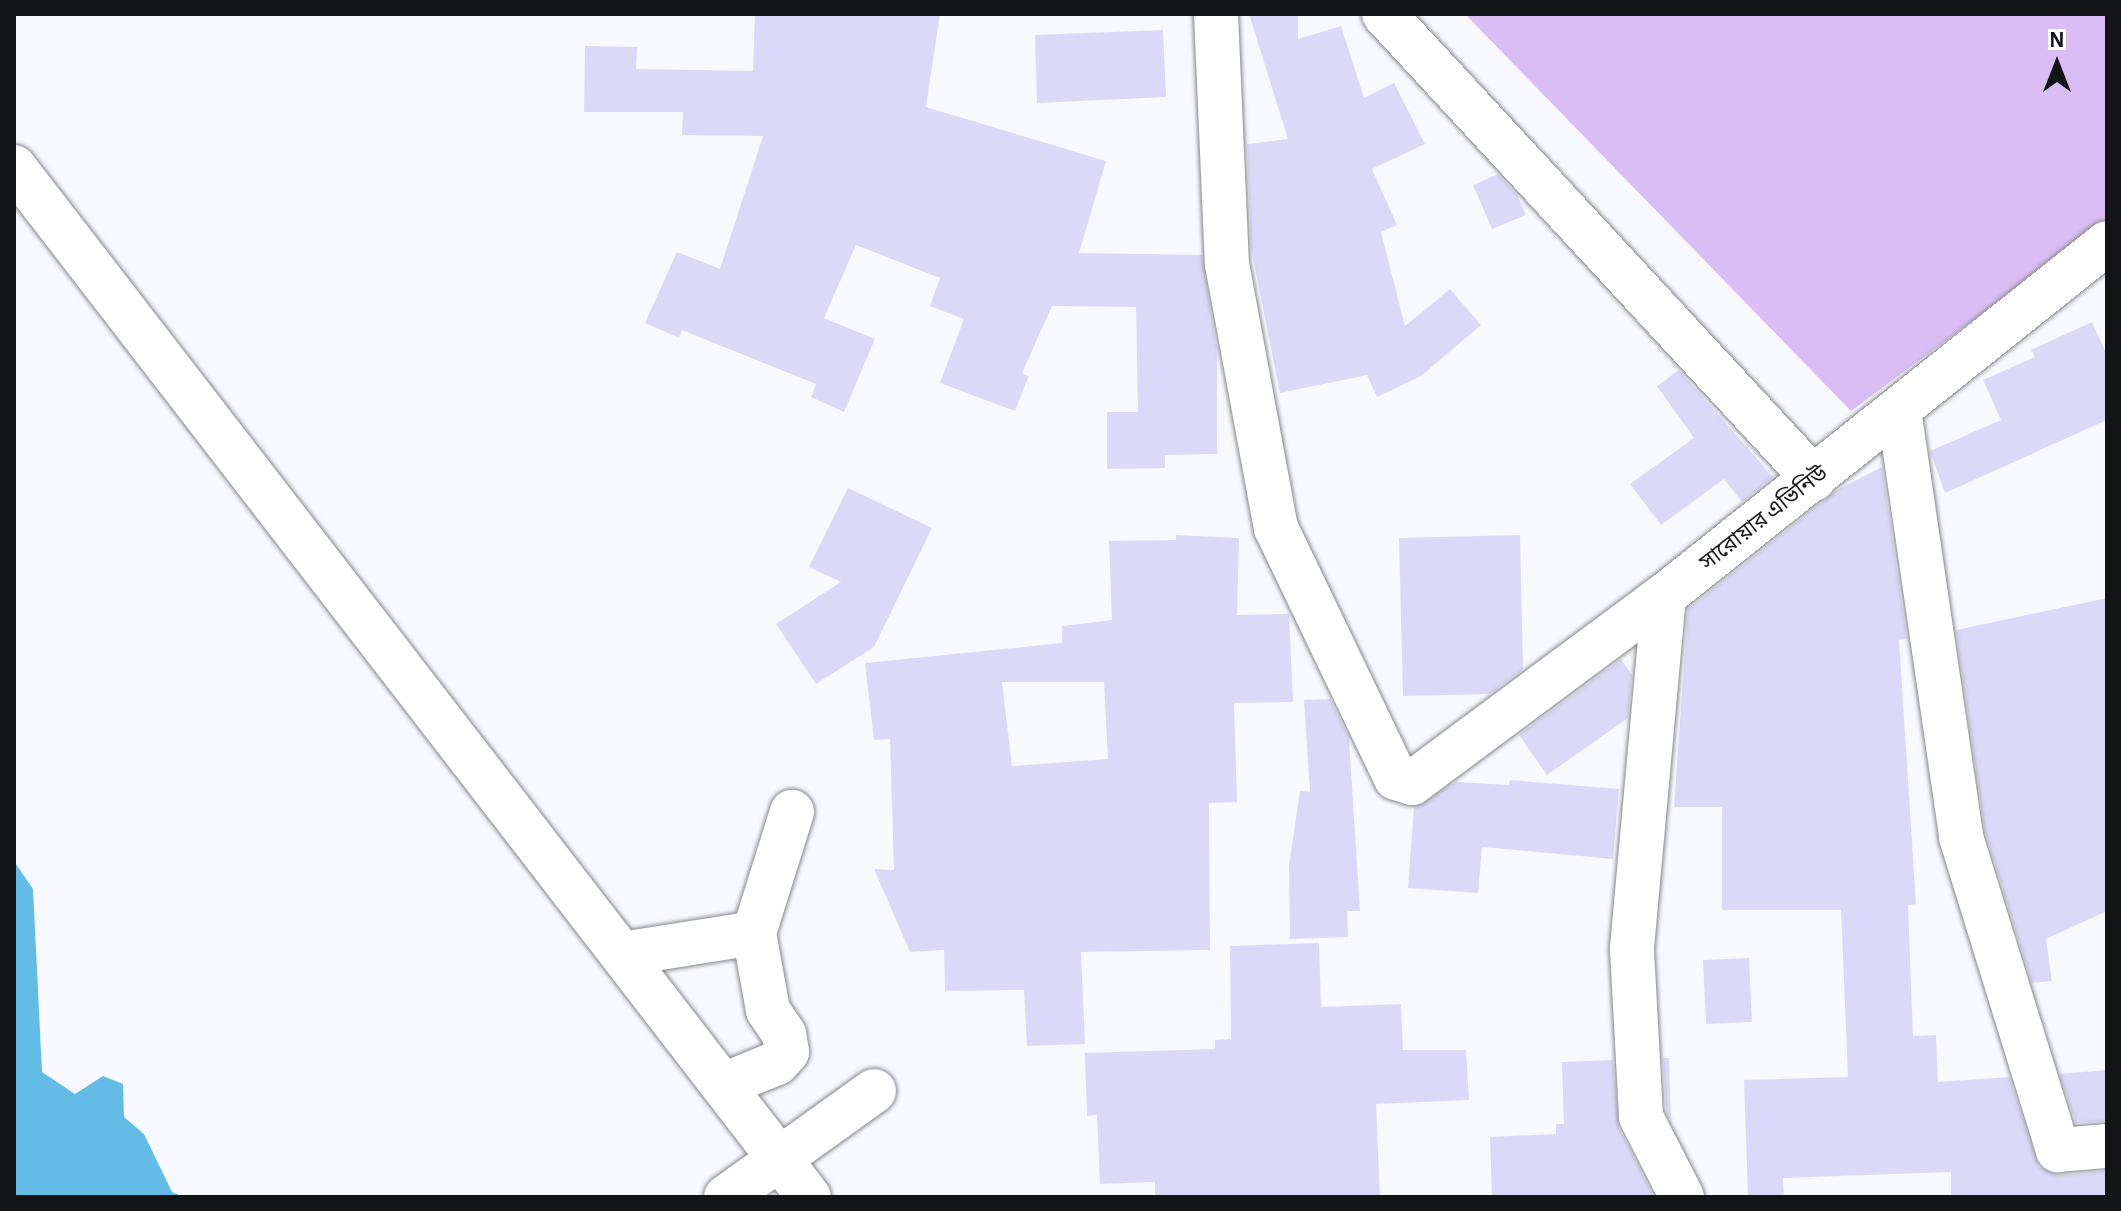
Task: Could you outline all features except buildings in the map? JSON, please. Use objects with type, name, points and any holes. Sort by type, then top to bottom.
[{"type":"street","name":"সারোয়ার এভিনিউ","points":[[1216,14],[1227,264],[1276,528],[1396,778],[1412,783],[1664,596],[2107,243]]},
{"type":"street","points":[[1384,14],[1814,479]]},
{"type":"street","points":[[14,167],[809,1197]]},
{"type":"street","points":[[1899,410],[1961,837],[2058,1150],[2107,1146]]},
{"type":"street","points":[[1664,596],[1632,950],[1641,1117],[1682,1197]]},
{"type":"street","points":[[723,1085],[777,1063],[787,1052],[784,1034],[768,1010],[754,933],[792,812]]},
{"type":"street","points":[[622,954],[754,933]]},
{"type":"street","points":[[726,1197],[874,1091]]},
{"type":"street","points":[[760,1197],[780,1158]]},
{"type":"shaded area","points":[[1465,14],[2107,14],[2107,220],[1851,411]]},
{"type":"water","points":[[14,861],[33,889],[42,1072],[75,1094],[103,1076],[123,1084],[124,1117],[144,1134],[172,1192],[183,1197],[14,1197]]}]
